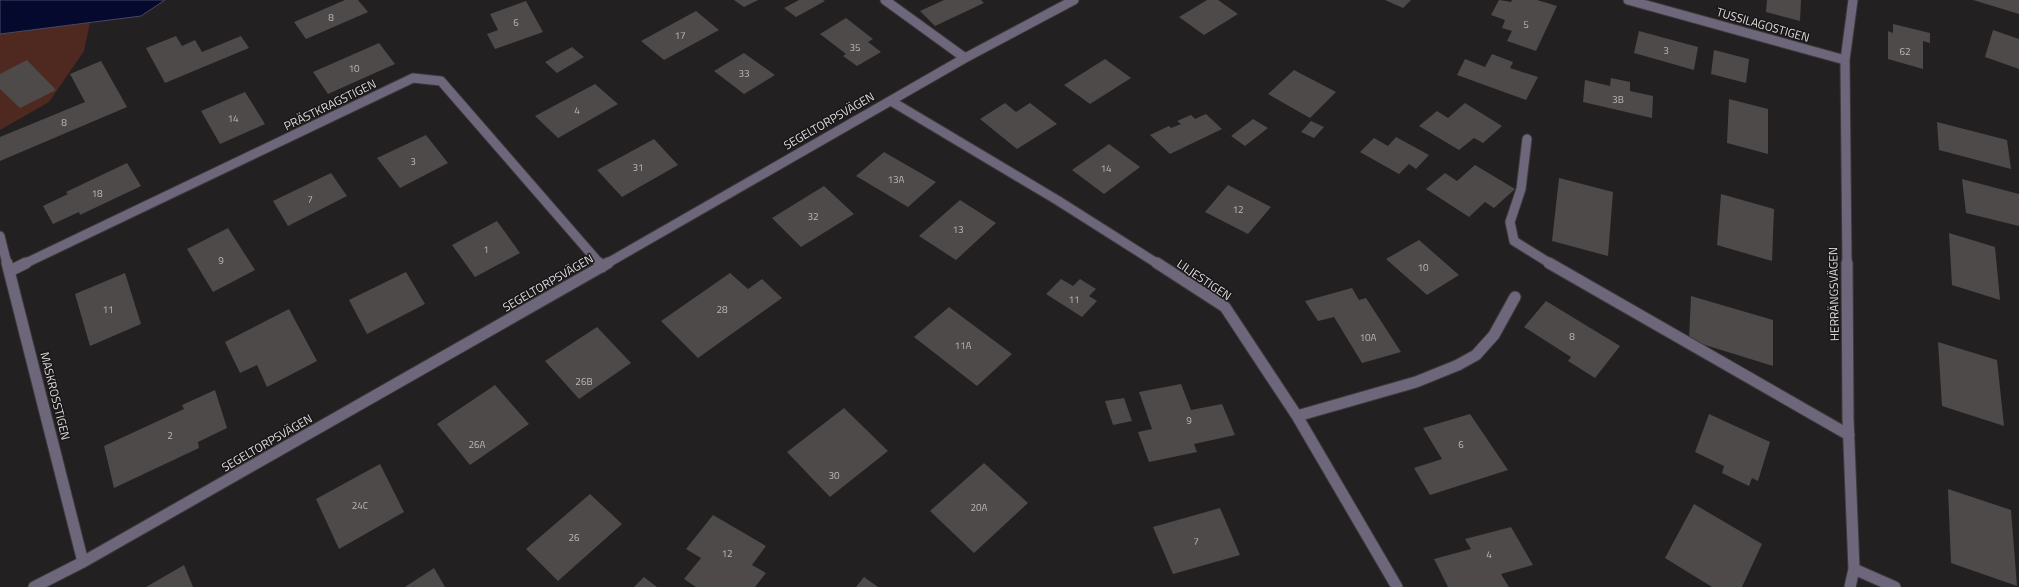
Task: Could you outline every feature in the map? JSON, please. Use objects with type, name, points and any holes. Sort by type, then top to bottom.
[{"type":"street","points":[[885,0],[965,58]]},
{"type":"street","name":"SEGELTORPSVÄGEN","points":[[34,587],[83,562],[602,268],[965,58],[1074,0]]},
{"type":"street","name":"TUSSILAGOSTIGEN","points":[[1628,0],[1845,60]]},
{"type":"street","name":"HERRÄNGSVÄGEN","points":[[1850,587],[1854,569],[1849,435],[1845,60],[1853,0]]},
{"type":"street","name":"PRÄSTKRAGSTIGEN","points":[[10,271],[414,78],[441,81],[602,268]]},
{"type":"street","name":"LILJESTIGEN","points":[[891,101],[1057,200],[1225,307],[1297,416],[1397,587]]},
{"type":"street","points":[[1527,139],[1520,189],[1510,222],[1514,241],[1527,251],[1849,435]]},
{"type":"street","name":"MASKROSSTIGEN","points":[[0,236],[83,562]]},
{"type":"street","points":[[1297,416],[1416,382],[1458,365],[1476,355],[1494,335],[1515,297]]},
{"type":"street","points":[[1854,569],[1895,587]]},
{"type":"shaded area","points":[[90,22],[84,51],[49,102],[0,130],[0,34]]},
{"type":"water","points":[[0,0],[165,0],[141,16],[0,34]]},
{"type":"building","points":[[345,0],[358,0],[368,12],[306,39],[294,22]]},
{"type":"building","points":[[734,0],[758,0],[744,7]]},
{"type":"building","points":[[799,0],[825,1],[796,17],[784,8]]},
{"type":"building","points":[[944,0],[981,0],[984,3],[935,26],[920,11]]},
{"type":"building","points":[[1207,0],[1218,0],[1238,14],[1204,35],[1179,17]]},
{"type":"building","points":[[1385,0],[1411,0],[1403,8]]},
{"type":"building","points":[[1499,0],[1511,2],[1512,0],[1537,0],[1557,6],[1536,51],[1507,41],[1512,31],[1502,28],[1505,20],[1491,15]]},
{"type":"building","points":[[1767,0],[1801,0],[1800,21],[1766,12]]},
{"type":"building","points":[[1973,0],[2019,0],[2019,14]]},
{"type":"building","points":[[526,1],[543,32],[495,49],[487,34],[498,30],[490,14]]},
{"type":"building","points":[[696,11],[719,30],[664,60],[641,41]]},
{"type":"building","points":[[846,18],[873,39],[868,42],[881,52],[857,66],[843,56],[846,54],[820,34]]},
{"type":"building","points":[[1893,24],[1930,33],[1930,43],[1923,41],[1923,69],[1888,59],[1888,31],[1893,33]]},
{"type":"building","points":[[1993,30],[2019,39],[2019,69],[1985,57]]},
{"type":"building","points":[[1639,31],[1698,47],[1694,70],[1634,53]]},
{"type":"building","points":[[176,36],[182,46],[195,40],[202,52],[241,36],[249,48],[165,83],[146,48]]},
{"type":"building","points":[[379,43],[395,64],[328,94],[313,72]]},
{"type":"building","points":[[572,47],[584,57],[557,73],[545,62]]},
{"type":"building","points":[[1714,50],[1749,59],[1746,83],[1711,74]]},
{"type":"building","points":[[744,53],[775,75],[744,94],[714,71]]},
{"type":"building","points":[[1492,54],[1513,62],[1510,68],[1538,77],[1526,100],[1457,75],[1465,59],[1485,67]]},
{"type":"building","points":[[1105,59],[1131,78],[1090,104],[1064,85]]},
{"type":"building","points":[[27,60],[56,90],[20,108],[0,89],[0,74]]},
{"type":"building","points":[[101,61],[127,107],[0,161],[0,137],[85,102],[70,74]]},
{"type":"building","points":[[1294,70],[1336,92],[1310,118],[1268,94]]},
{"type":"building","points":[[1611,78],[1630,82],[1630,91],[1653,96],[1652,118],[1583,102],[1585,80],[1610,86]]},
{"type":"building","points":[[595,84],[618,104],[558,138],[535,116]]},
{"type":"building","points":[[245,92],[265,124],[220,144],[201,111]]},
{"type":"building","points":[[1729,99],[1768,109],[1768,154],[1727,143]]},
{"type":"building","points":[[1005,103],[1016,112],[1030,103],[1057,124],[1017,149],[980,119]]},
{"type":"building","points":[[1465,103],[1502,126],[1483,143],[1474,138],[1459,150],[1419,126],[1437,111],[1448,118]]},
{"type":"building","points":[[1206,114],[1222,129],[1170,154],[1150,135],[1169,126],[1171,128],[1181,124],[1177,121],[1191,115],[1195,119]]},
{"type":"building","points":[[1253,119],[1268,128],[1245,146],[1231,136]]},
{"type":"building","points":[[1311,121],[1324,127],[1314,138],[1301,132]]},
{"type":"building","points":[[1937,122],[2007,140],[2011,169],[1939,150]]},
{"type":"building","points":[[426,135],[448,163],[400,188],[377,158]]},
{"type":"building","points":[[1396,137],[1429,155],[1416,169],[1409,164],[1399,174],[1360,152],[1374,138],[1388,146]]},
{"type":"building","points":[[654,139],[678,165],[622,197],[597,170]]},
{"type":"building","points":[[1109,144],[1140,167],[1104,194],[1072,170]]},
{"type":"building","points":[[884,152],[936,182],[908,207],[856,176]]},
{"type":"building","points":[[127,163],[141,186],[80,215],[79,212],[53,224],[43,206],[68,194],[66,192]]},
{"type":"building","points":[[1475,165],[1515,189],[1494,208],[1485,202],[1469,217],[1426,189],[1445,173],[1457,181]]},
{"type":"building","points":[[331,173],[347,196],[288,226],[273,201]]},
{"type":"building","points":[[1559,178],[1613,192],[1608,256],[1552,241]]},
{"type":"building","points":[[1962,179],[2019,194],[2019,226],[1966,213]]},
{"type":"building","points":[[1228,185],[1271,207],[1248,234],[1205,212]]},
{"type":"building","points":[[824,186],[854,214],[801,247],[772,218]]},
{"type":"building","points":[[1721,194],[1774,209],[1772,261],[1717,245]]},
{"type":"building","points":[[960,200],[996,223],[956,260],[919,236]]},
{"type":"building","points":[[497,221],[520,253],[475,277],[452,245]]},
{"type":"building","points":[[228,228],[255,270],[213,292],[187,249]]},
{"type":"building","points":[[1949,233],[1995,247],[2000,300],[1952,285]]},
{"type":"building","points":[[1419,240],[1459,275],[1427,295],[1386,259]]},
{"type":"building","points":[[406,272],[425,304],[367,334],[349,300]]},
{"type":"building","points":[[125,273],[141,324],[90,346],[75,294]]},
{"type":"building","points":[[730,273],[748,289],[762,279],[782,298],[698,358],[661,321]]},
{"type":"building","points":[[1061,279],[1073,286],[1080,279],[1096,289],[1089,296],[1097,301],[1082,317],[1046,294]]},
{"type":"building","points":[[1352,288],[1359,300],[1366,298],[1401,352],[1362,363],[1334,317],[1318,321],[1305,301]]},
{"type":"building","points":[[1691,296],[1773,320],[1773,366],[1689,340]]},
{"type":"building","points":[[1546,301],[1620,346],[1595,378],[1568,361],[1571,357],[1524,327]]},
{"type":"building","points":[[949,307],[1012,354],[977,386],[914,337]]},
{"type":"building","points":[[289,309],[317,361],[267,387],[257,365],[240,373],[225,342]]},
{"type":"building","points":[[597,327],[631,363],[579,399],[545,361]]},
{"type":"building","points":[[1938,342],[1997,360],[2004,426],[1942,406]]},
{"type":"building","points":[[1181,384],[1191,410],[1222,404],[1235,435],[1194,444],[1197,452],[1149,462],[1138,432],[1152,429],[1139,392]]},
{"type":"building","points":[[495,385],[529,424],[470,465],[437,424]]},
{"type":"building","points":[[215,390],[227,428],[198,442],[199,448],[114,488],[104,446],[184,409],[182,405]]},
{"type":"building","points":[[1124,398],[1132,421],[1113,425],[1105,401]]},
{"type":"building","points":[[844,408],[888,451],[830,497],[787,452]]},
{"type":"building","points":[[1470,414],[1508,470],[1430,495],[1414,468],[1442,459],[1423,428]]},
{"type":"building","points":[[1709,414],[1770,442],[1758,481],[1752,478],[1749,486],[1722,473],[1724,466],[1695,452]]},
{"type":"building","points":[[984,463],[1028,503],[974,553],[930,511]]},
{"type":"building","points":[[380,464],[404,512],[339,549],[316,499]]},
{"type":"building","points":[[1948,489],[2011,510],[2017,586],[1951,563]]},
{"type":"building","points":[[590,494],[622,524],[558,581],[526,549]]},
{"type":"building","points":[[1694,504],[1762,544],[1742,587],[1712,587],[1665,558]]},
{"type":"building","points":[[1220,508],[1240,555],[1173,574],[1153,527]]},
{"type":"building","points":[[713,515],[766,546],[752,565],[766,573],[755,587],[696,587],[684,579],[701,558],[686,549]]},
{"type":"building","points":[[1511,527],[1533,565],[1501,574],[1509,587],[1448,587],[1434,559],[1471,549],[1465,539]]},
{"type":"building","points":[[184,565],[193,587],[146,587]]},
{"type":"building","points":[[434,568],[445,587],[405,587]]},
{"type":"building","points":[[644,577],[657,587],[634,587]]},
{"type":"building","points":[[864,577],[878,587],[856,587]]}]
